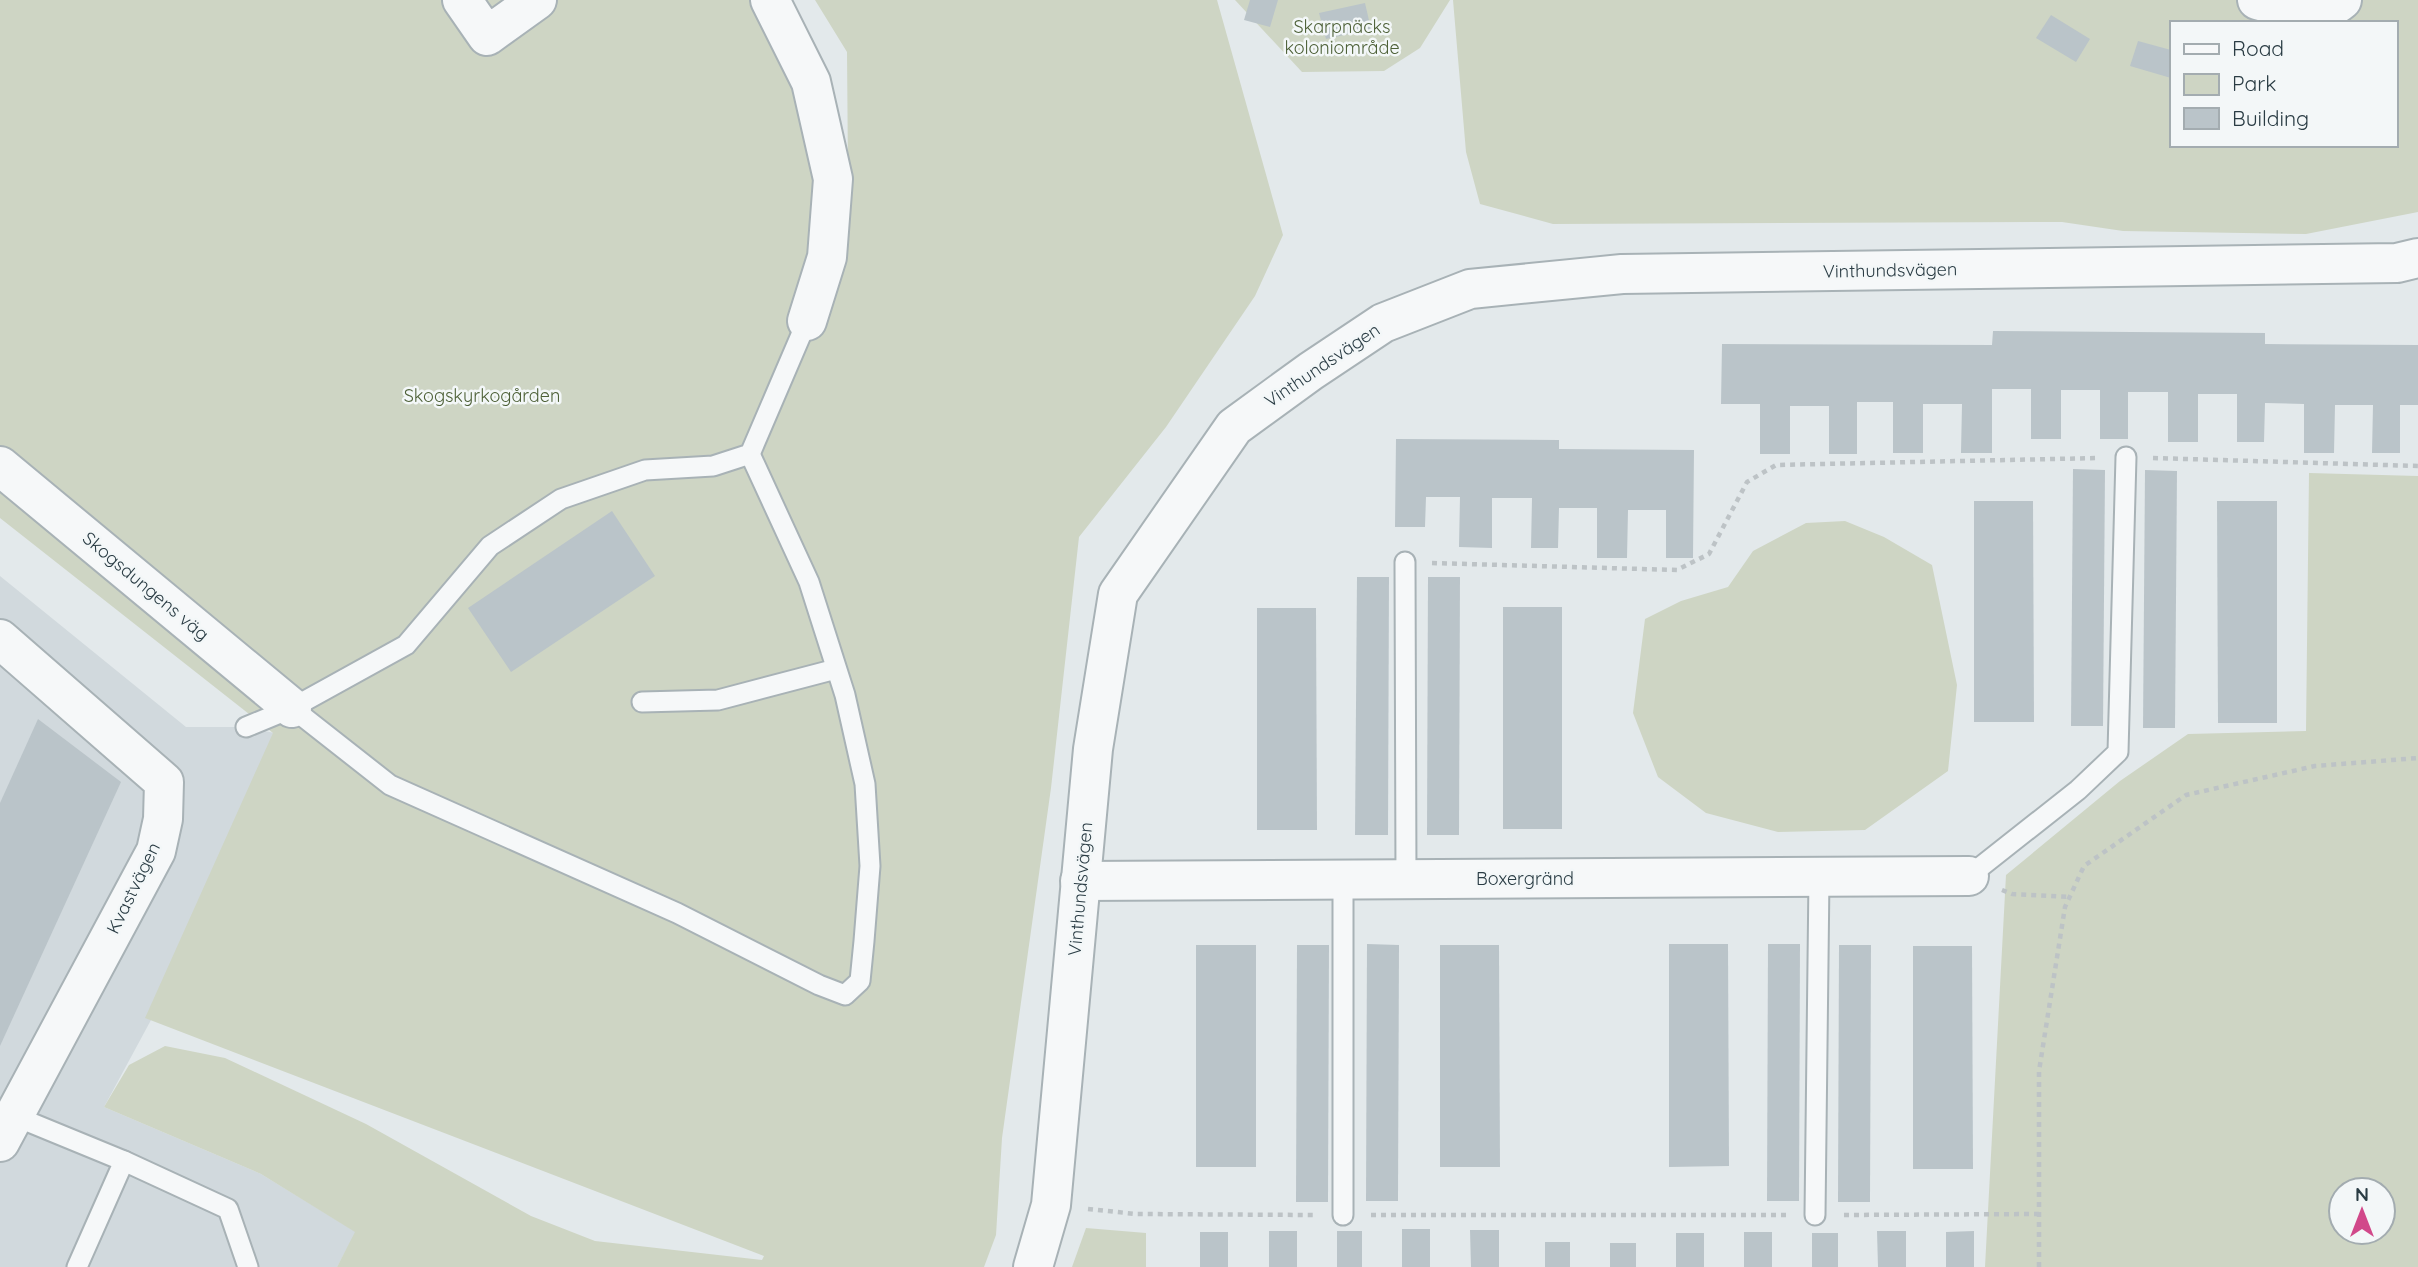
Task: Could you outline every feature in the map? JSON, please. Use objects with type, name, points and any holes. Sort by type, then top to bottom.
[{"type":"street","points":[[462,0],[487,36],[537,0]]},
{"type":"street","points":[[770,0],[811,82],[833,179],[827,257],[807,321]]},
{"type":"street","points":[[2257,0],[2303,13],[2330,11],[2342,0]]},
{"type":"street","name":"Vinthundsvägen","points":[[1033,1267],[1052,1205],[1093,749],[1118,594],[1234,426],[1383,323],[1470,289],[1622,274],[2398,263],[2418,258]]},
{"type":"street","name":"Skogsdungens väg","points":[[0,466],[292,708]]},
{"type":"street","name":"Kvastvägen","points":[[0,639],[164,782],[163,819],[156,851],[6,1129]]},
{"type":"street","name":"Boxergränd","points":[[1080,881],[1969,876]]},
{"type":"lane","points":[[292,708],[390,785],[677,912],[819,985],[845,995],[860,981],[870,866],[865,784],[836,669],[808,582],[750,454],[807,321]]},
{"type":"lane","points":[[246,727],[292,708],[406,645],[490,546],[561,499],[645,470],[713,466],[750,454]]},
{"type":"lane","points":[[1969,876],[2078,790],[2118,752],[2126,457]]},
{"type":"lane","points":[[1405,562],[1406,879]]},
{"type":"lane","points":[[642,702],[718,700],[836,669]]},
{"type":"lane","points":[[1815,1215],[1819,877]]},
{"type":"lane","points":[[1343,880],[1343,1215]]},
{"type":"lane","points":[[6,1129],[124,1161],[228,1209],[248,1267]]},
{"type":"lane","points":[[76,1267],[124,1161]]},
{"type":"path","points":[[1405,562],[1677,570],[1709,554],[1747,482],[1776,465],[2126,457],[2418,466]]},
{"type":"path","points":[[2039,1267],[2039,1071],[2065,908],[2084,866],[2186,795],[2315,765],[2418,758]]},
{"type":"path","points":[[1969,876],[2012,894],[2070,897]]},
{"type":"path","points":[[1052,1205],[1136,1214],[2039,1214]]},
{"type":"shaded area","points":[[0,576],[186,727],[246,727],[274,733],[151,1020],[104,1107],[261,1174],[356,1232],[337,1267],[0,1267]]},
{"type":"green space","name":"Skogskyrkogården","points":[[0,0],[760,0],[848,174],[847,52],[815,0],[1217,0],[1283,235],[1255,296],[1166,427],[1079,537],[1051,788],[1002,1138],[996,1235],[984,1267],[337,1267],[355,1232],[261,1174],[104,1107],[129,1065],[165,1046],[225,1058],[366,1124],[531,1216],[595,1241],[762,1260],[764,1256],[145,1018],[273,733],[0,518]]},
{"type":"green space","name":"Skarpnäcks koloniområde","points":[[1235,0],[1450,0],[1420,48],[1384,71],[1302,72]]},
{"type":"green space","points":[[1453,0],[2418,0],[2418,212],[2306,234],[2123,231],[2062,222],[1553,224],[1480,204],[1466,152]]},
{"type":"green space","points":[[2309,473],[2418,476],[2418,1267],[1985,1267],[2006,875],[2120,781],[2188,734],[2306,731]]},
{"type":"green space","points":[[1845,521],[1884,537],[1932,565],[1957,685],[1948,771],[1865,830],[1778,832],[1706,813],[1658,777],[1633,713],[1645,619],[1681,601],[1728,587],[1753,551],[1806,523]]},
{"type":"green space","points":[[1086,1228],[1146,1233],[1146,1267],[1072,1267]]},
{"type":"building","points":[[1250,0],[1278,0],[1270,27],[1244,20]]},
{"type":"building","points":[[1365,3],[1371,29],[1326,39],[1319,13]]},
{"type":"building","points":[[2051,15],[2090,39],[2076,62],[2036,38]]},
{"type":"building","points":[[2138,41],[2170,50],[2170,78],[2130,66]]},
{"type":"building","points":[[1993,331],[2265,333],[2265,344],[2418,345],[2418,405],[2400,405],[2400,453],[2372,453],[2373,405],[2335,405],[2334,453],[2304,453],[2304,404],[2265,403],[2264,442],[2237,442],[2237,394],[2198,394],[2198,442],[2168,442],[2168,392],[2128,392],[2128,439],[2100,439],[2100,390],[2061,390],[2061,439],[2031,439],[2031,389],[1992,389],[1992,453],[1961,453],[1962,404],[1923,404],[1923,453],[1893,453],[1893,402],[1857,402],[1857,454],[1829,454],[1829,406],[1790,406],[1790,454],[1760,454],[1760,404],[1721,404],[1722,344],[1992,345]]},
{"type":"building","points":[[1396,439],[1559,440],[1559,449],[1694,450],[1693,558],[1666,558],[1666,510],[1628,510],[1627,558],[1597,558],[1597,508],[1559,508],[1558,548],[1531,548],[1532,498],[1492,498],[1492,548],[1459,547],[1460,497],[1426,497],[1425,527],[1395,527]]},
{"type":"building","points":[[2073,469],[2105,470],[2103,726],[2071,726]]},
{"type":"building","points":[[2145,470],[2177,471],[2175,728],[2143,728]]},
{"type":"building","points":[[1974,501],[2033,501],[2034,722],[1974,722]]},
{"type":"building","points":[[2217,501],[2277,501],[2277,723],[2218,723]]},
{"type":"building","points":[[612,511],[655,576],[511,672],[468,608]]},
{"type":"building","points":[[1357,577],[1389,577],[1388,835],[1355,835]]},
{"type":"building","points":[[1428,577],[1460,577],[1459,835],[1427,835]]},
{"type":"building","points":[[1503,607],[1562,607],[1562,829],[1503,829]]},
{"type":"building","points":[[1257,608],[1316,608],[1317,830],[1257,830]]},
{"type":"building","points":[[38,719],[121,782],[0,1046],[0,803]]},
{"type":"building","points":[[1367,944],[1399,945],[1398,1201],[1366,1201]]},
{"type":"building","points":[[1669,944],[1728,944],[1729,1166],[1669,1167]]},
{"type":"building","points":[[1768,944],[1800,944],[1799,1201],[1767,1201]]},
{"type":"building","points":[[1196,945],[1256,945],[1256,1167],[1196,1167]]},
{"type":"building","points":[[1297,945],[1329,945],[1328,1202],[1296,1202]]},
{"type":"building","points":[[1440,945],[1499,945],[1500,1167],[1440,1167]]},
{"type":"building","points":[[1839,945],[1871,945],[1870,1202],[1838,1202]]},
{"type":"building","points":[[1913,946],[1972,946],[1973,1169],[1913,1169]]},
{"type":"building","points":[[1402,1229],[1430,1229],[1430,1267],[1402,1267]]},
{"type":"building","points":[[1470,1230],[1499,1230],[1499,1267],[1471,1267]]},
{"type":"building","points":[[1269,1231],[1297,1231],[1297,1267],[1269,1267]]},
{"type":"building","points":[[1337,1231],[1362,1231],[1362,1267],[1337,1267]]},
{"type":"building","points":[[1877,1231],[1906,1231],[1906,1267],[1878,1267]]},
{"type":"building","points":[[1974,1231],[1974,1267],[1946,1267],[1946,1232]]},
{"type":"building","points":[[1200,1232],[1228,1232],[1228,1267],[1200,1267]]},
{"type":"building","points":[[1744,1232],[1772,1232],[1772,1267],[1744,1267]]},
{"type":"building","points":[[1676,1233],[1704,1233],[1704,1267],[1676,1267]]},
{"type":"building","points":[[1812,1233],[1838,1233],[1838,1267],[1812,1267]]},
{"type":"building","points":[[1545,1242],[1570,1242],[1570,1267],[1545,1267]]},
{"type":"building","points":[[1610,1243],[1636,1243],[1636,1267],[1610,1267]]}]
